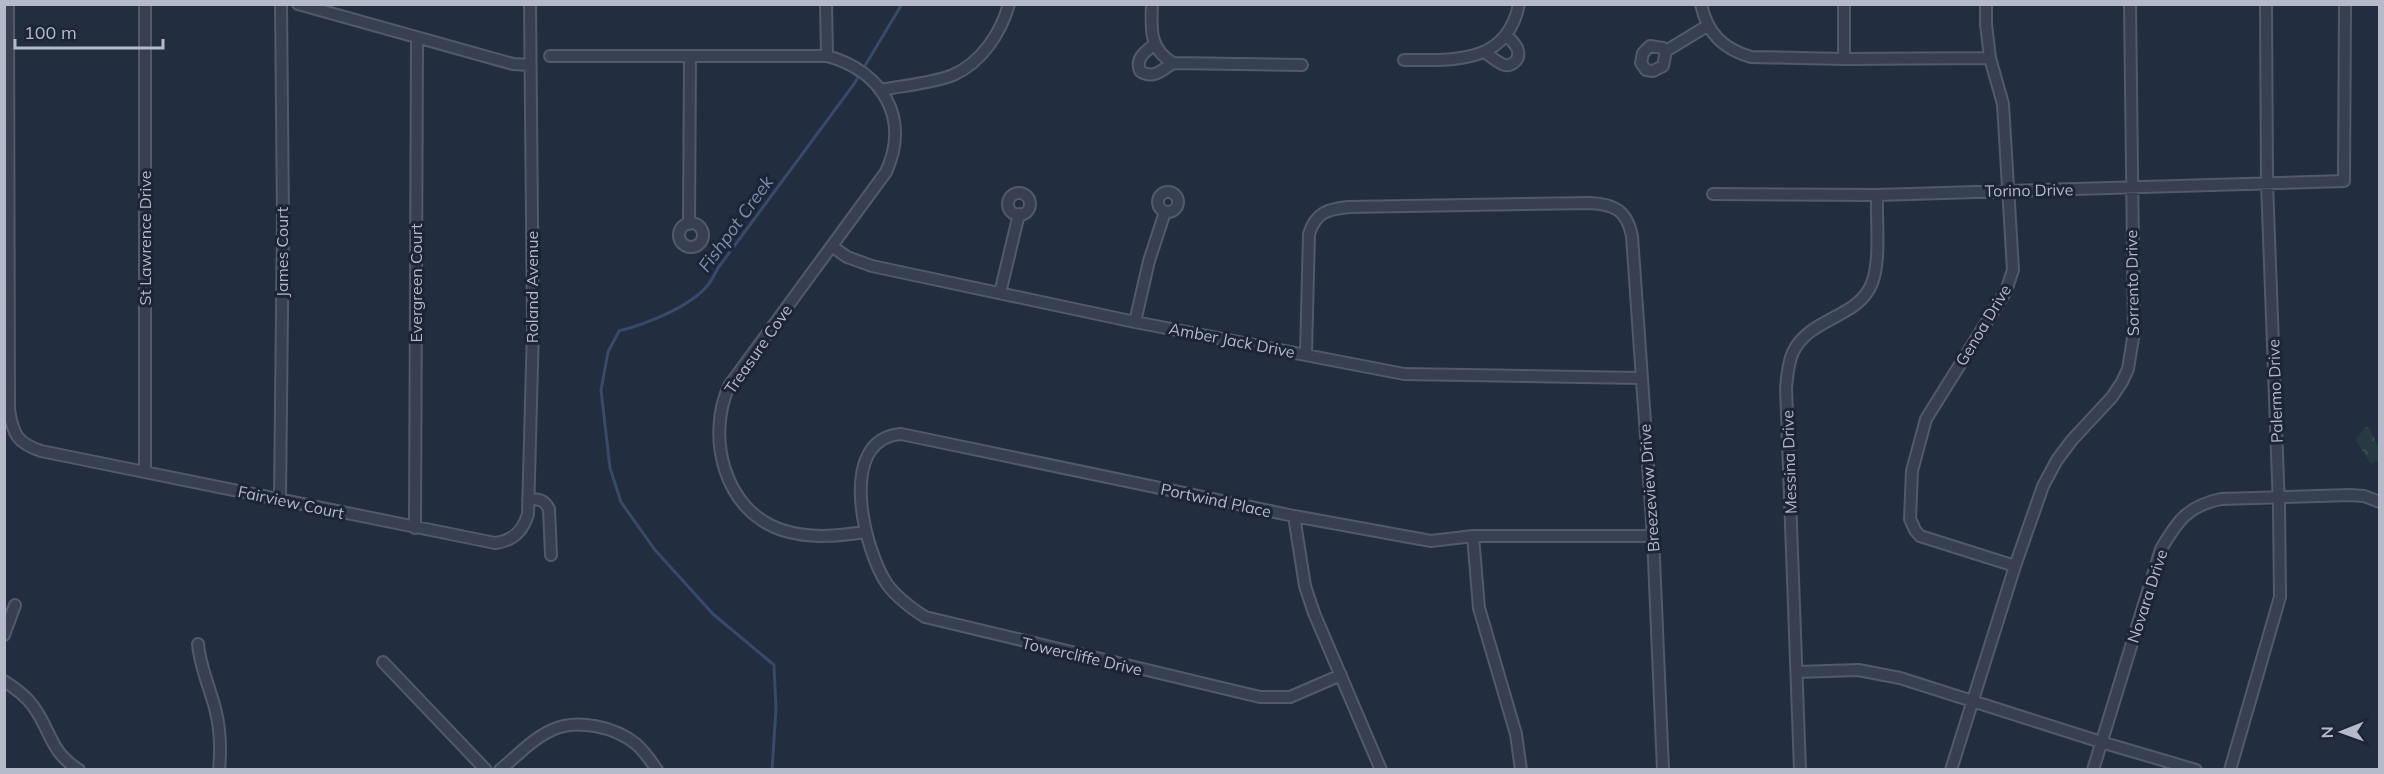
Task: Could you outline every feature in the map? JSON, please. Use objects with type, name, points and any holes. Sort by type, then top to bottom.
[{"type":"street","name":"Fairview Court","points":[[8,4],[9,410],[15,432],[25,446],[484,542],[506,542],[521,530],[525,522],[528,498]]},
{"type":"street","name":"St Lawrence Drive","points":[[144,472],[145,4]]},
{"type":"street","name":"James Court","points":[[280,499],[283,218],[281,4]]},
{"type":"street","points":[[298,4],[513,64],[530,65]]},
{"type":"street","name":"Roland Avenue","points":[[528,498],[533,328],[530,4]]},
{"type":"street","points":[[826,4],[827,56]]},
{"type":"street","points":[[880,90],[952,75],[967,66],[991,43],[1008,4]]},
{"type":"street","points":[[1152,4],[1151,34],[1158,52],[1173,63]]},
{"type":"street","points":[[1404,60],[1467,59],[1485,52],[1506,35],[1516,16],[1519,4]]},
{"type":"street","points":[[1701,4],[1707,26],[1718,41],[1750,57],[1990,58]]},
{"type":"street","points":[[1844,4],[1844,59]]},
{"type":"street","name":"Genoa Drive","points":[[1986,4],[1990,58],[2003,104],[2013,270],[2011,280],[1926,418],[1912,471],[1910,519],[1920,536],[2015,566]]},
{"type":"street","name":"Sorrento Drive","points":[[1951,770],[2015,566],[2043,486],[2057,460],[2072,440],[2112,397],[2128,369],[2134,332],[2130,4]]},
{"type":"street","name":"Palermo Drive","points":[[2230,770],[2280,597],[2279,497],[2267,183],[2266,4]]},
{"type":"street","name":"Torino Drive","points":[[1713,195],[1877,195],[2344,181],[2345,4]]},
{"type":"street","points":[[1666,51],[1707,26]]},
{"type":"street","points":[[1485,52],[1502,64],[1514,63],[1518,50],[1506,35]]},
{"type":"street","name":"Evergreen Court","points":[[415,528],[417,38]]},
{"type":"street","points":[[1155,44],[1140,57],[1138,63],[1140,71],[1149,75],[1173,63],[1302,65]]},
{"type":"street","name":"Treasure Cove","points":[[550,56],[827,56],[839,60],[872,81],[890,102],[894,126],[894,148],[886,172],[729,386],[723,399],[720,419],[719,446],[729,481],[749,508],[762,520],[781,529],[818,536],[866,532]]},
{"type":"street","points":[[689,224],[690,56]]},
{"type":"street","name":"Messina Drive","points":[[1800,770],[1787,376],[1793,353],[1806,336],[1817,325],[1855,305],[1872,283],[1875,270],[1877,195]]},
{"type":"street","name":"Breezeview Drive","points":[[1306,354],[1309,234],[1316,218],[1322,212],[1349,207],[1590,203],[1610,206],[1627,218],[1632,236],[1653,536],[1663,770]]},
{"type":"street","points":[[1135,322],[1149,261],[1165,212]]},
{"type":"street","points":[[1000,293],[1019,214]]},
{"type":"street","name":"Amber Jack Drive","points":[[833,247],[847,257],[872,266],[1135,322],[1418,375],[1641,378]]},
{"type":"street","name":"Portwind Place","points":[[866,532],[860,500],[861,477],[868,457],[882,440],[901,434],[1294,516],[1431,541],[1473,536],[1653,536]]},
{"type":"street","name":"Novara Drive","points":[[2093,770],[2161,549],[2175,525],[2192,509],[2211,501],[2279,497],[2349,495],[2364,496],[2379,502]]},
{"type":"street","points":[[528,498],[546,502],[549,508],[551,555]]},
{"type":"street","points":[[1294,516],[1309,600],[1381,770]]},
{"type":"street","name":"Towercliffe Drive","points":[[866,532],[870,552],[888,586],[911,608],[925,617],[941,622],[1260,697],[1290,697],[1341,675]]},
{"type":"street","points":[[1473,536],[1479,608],[1516,734],[1521,770]]},
{"type":"street","points":[[4,635],[15,605]]},
{"type":"street","points":[[198,644],[199,659],[216,711],[219,734],[219,770]]},
{"type":"street","points":[[383,662],[486,770]]},
{"type":"street","points":[[1797,672],[1871,671],[1900,678],[2196,770]]},
{"type":"street","points":[[4,681],[18,690],[33,706],[51,742],[62,756],[79,770]]},
{"type":"street","points":[[500,770],[536,739],[569,724],[604,728],[621,736],[636,744],[657,770]]},
{"type":"green space","points":[[2365,427],[2369,427],[2379,448],[2379,460],[2371,464],[2356,440]]},
{"type":"waterway","name":"Fishpot Creek","points":[[772,770],[776,709],[774,665],[713,614],[655,550],[621,502],[610,468],[601,390],[608,352],[619,331],[642,324],[679,307],[708,285],[718,268],[854,84],[902,4]]}]
